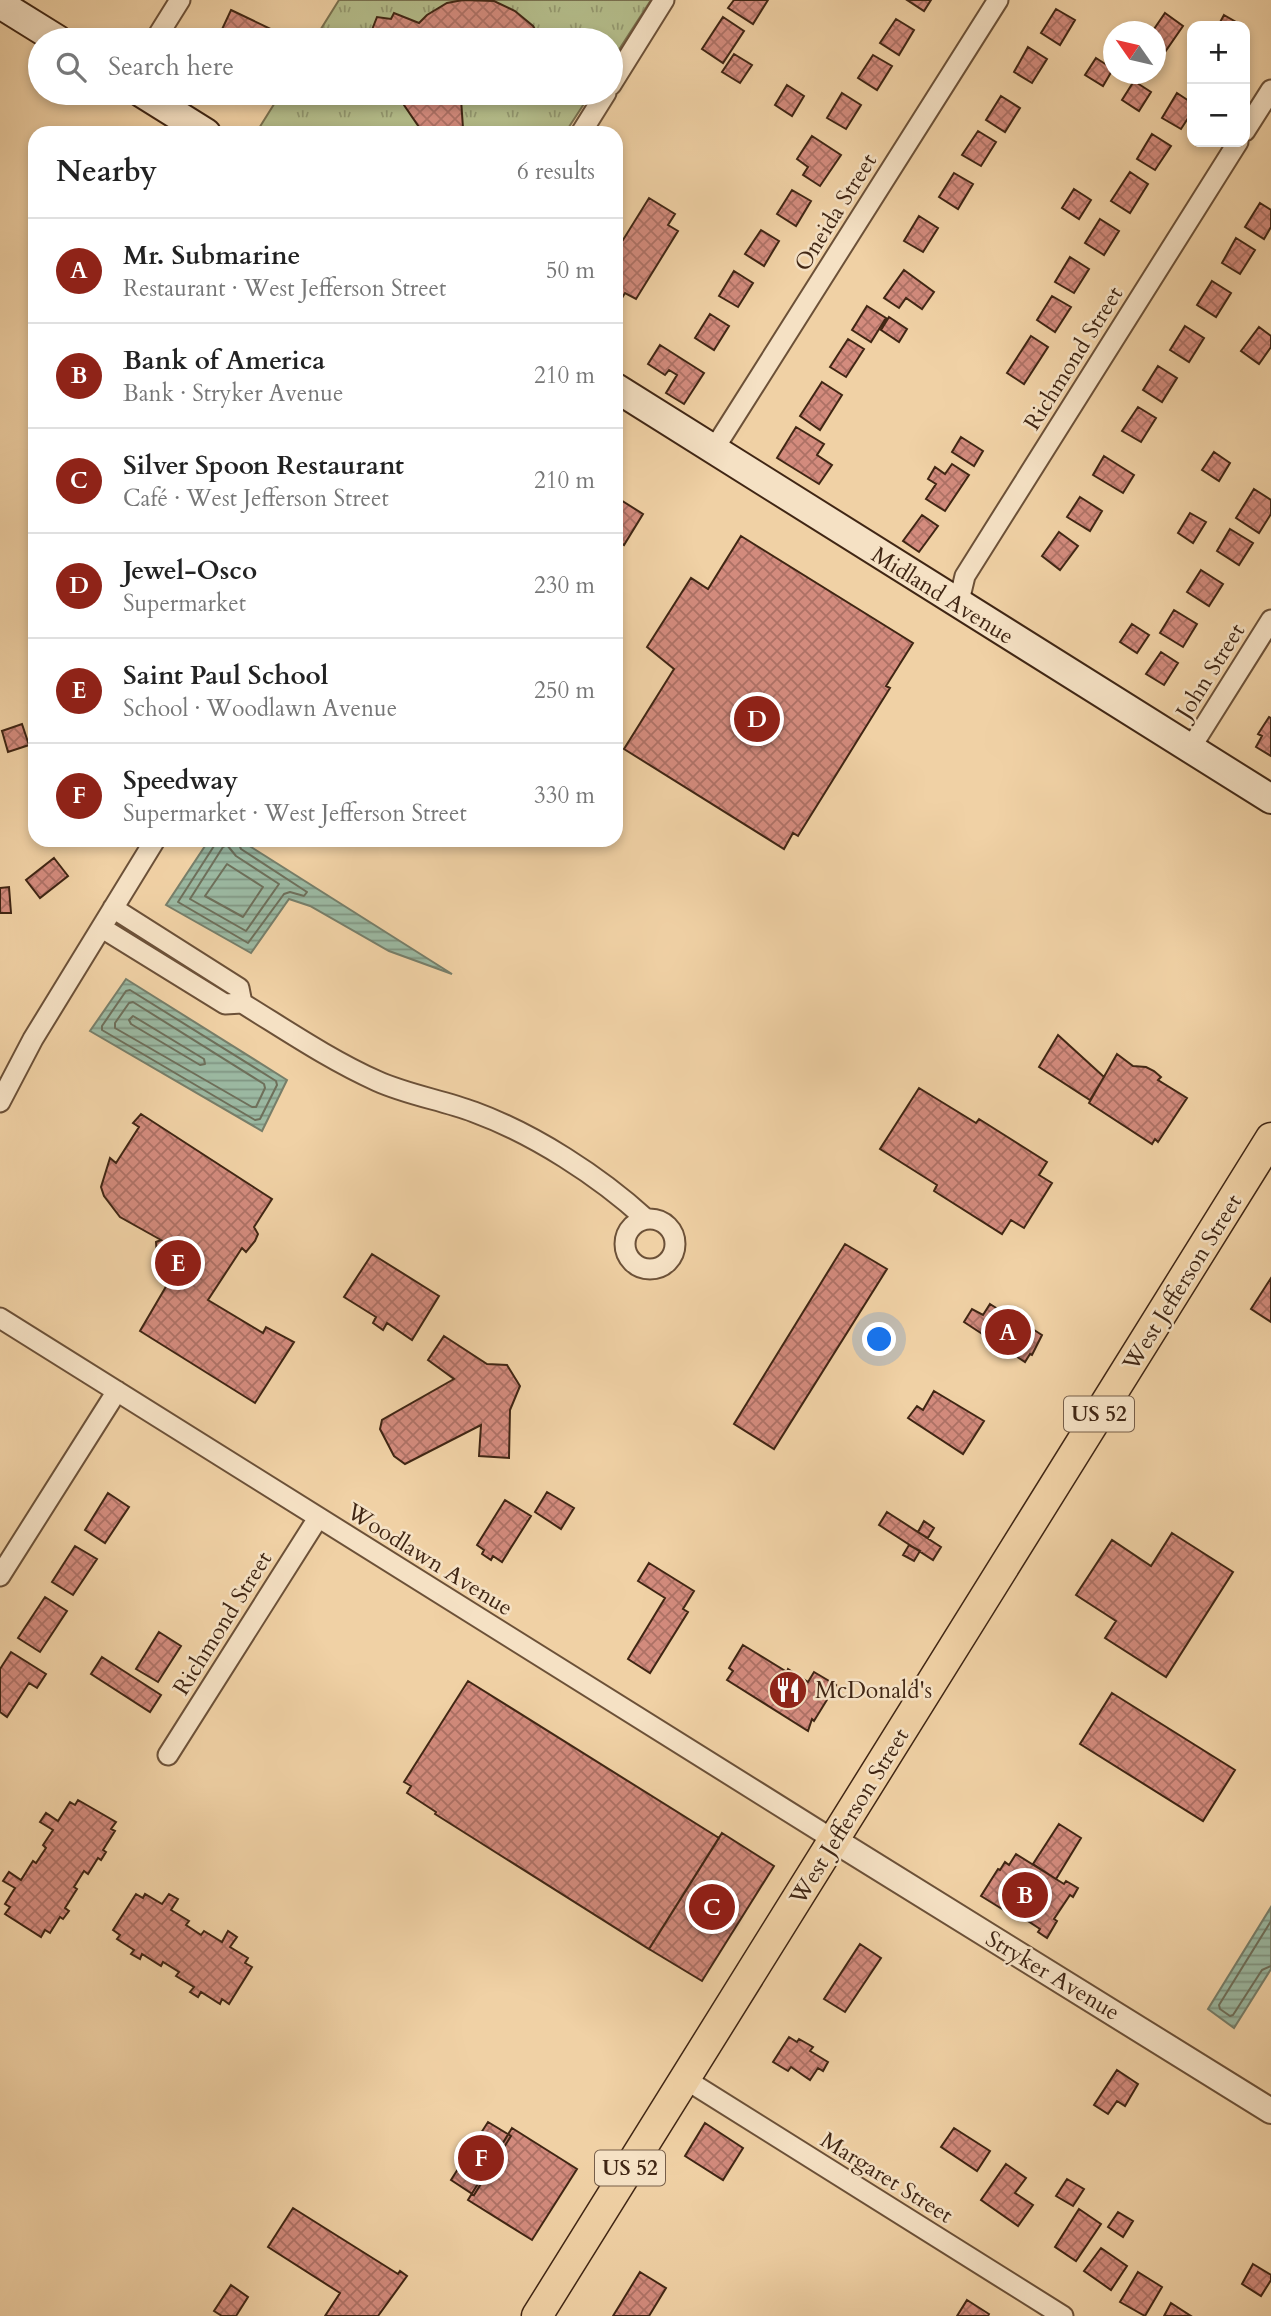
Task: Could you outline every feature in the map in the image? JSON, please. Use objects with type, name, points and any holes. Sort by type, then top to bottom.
[{"type":"main road","points":[[0,4],[39,28]]},
{"type":"main road","points":[[161,105],[195,126]]},
{"type":"main road","name":"Midland Avenue","points":[[623,392],[1271,799]]},
{"type":"main road","name":"West Jefferson Street","points":[[537,2316],[1271,1139]]},
{"type":"street","points":[[162,28],[180,0]]},
{"type":"street","points":[[623,66],[664,0]]},
{"type":"street","name":"Oneida Street","points":[[714,449],[998,0]]},
{"type":"street","points":[[1250,123],[1271,90]]},
{"type":"street","points":[[585,126],[598,105]]},
{"type":"street","name":"Richmond Street","points":[[958,605],[965,576],[1235,147]]},
{"type":"street","name":"John Street","points":[[1190,749],[1271,620]]},
{"type":"street","points":[[0,1102],[33,1039],[151,847]]},
{"type":"street","points":[[113,908],[239,989],[242,1003]]},
{"type":"street","points":[[102,928],[225,1004],[242,1003],[373,1079],[473,1112],[530,1138],[622,1197],[646,1219]]},
{"type":"street","name":"Woodlawn Avenue","points":[[0,1318],[834,1840]]},
{"type":"street","points":[[0,1576],[117,1391]]},
{"type":"street","name":"Richmond Street","points":[[168,1755],[318,1518]]},
{"type":"street","name":"Stryker Avenue","points":[[834,1840],[1271,2110]]},
{"type":"street","name":"Margaret Street","points":[[685,2079],[1063,2316]]},
{"type":"green space","points":[[339,0],[651,0],[623,43],[623,28],[322,28]]},
{"type":"green space","points":[[274,105],[583,105],[570,126],[260,126]]},
{"type":"water","points":[[204,847],[251,847],[452,974],[389,951],[310,906],[289,899],[251,953],[166,905]]},
{"type":"water","points":[[126,979],[287,1080],[262,1131],[90,1031]]},
{"type":"water","points":[[1271,1907],[1271,1969],[1234,2028],[1208,2009]]},
{"type":"building","points":[[463,0],[494,1],[515,11],[534,28],[373,28],[377,17],[391,19],[394,13],[419,23],[447,3]]},
{"type":"building","points":[[734,0],[768,0],[753,24],[728,8]]},
{"type":"building","points":[[907,0],[931,0],[924,11]]},
{"type":"building","points":[[1056,9],[1075,20],[1060,45],[1041,33]]},
{"type":"building","points":[[231,10],[269,28],[223,28]]},
{"type":"building","points":[[1165,13],[1183,26],[1166,51],[1166,21],[1160,21]]},
{"type":"building","points":[[1224,15],[1234,21],[1221,21]]},
{"type":"building","points":[[723,17],[744,31],[723,63],[702,49]]},
{"type":"building","points":[[896,19],[914,30],[899,55],[880,43]]},
{"type":"building","points":[[1028,47],[1047,59],[1032,83],[1014,72]]},
{"type":"building","points":[[734,54],[752,65],[740,83],[722,72]]},
{"type":"building","points":[[873,55],[892,66],[877,90],[858,78]]},
{"type":"building","points":[[1096,58],[1103,63],[1103,86],[1085,75]]},
{"type":"building","points":[[1132,84],[1139,84],[1151,92],[1139,111],[1122,100]]},
{"type":"building","points":[[787,85],[804,96],[792,116],[775,105]]},
{"type":"building","points":[[842,93],[861,105],[846,129],[827,118]]},
{"type":"building","points":[[1177,93],[1187,100],[1187,120],[1181,129],[1162,118]]},
{"type":"building","points":[[1001,96],[1020,108],[1005,132],[986,120]]},
{"type":"building","points":[[404,105],[461,105],[463,126],[418,126]]},
{"type":"building","points":[[978,131],[996,142],[981,166],[962,155]]},
{"type":"building","points":[[1152,134],[1171,146],[1155,170],[1137,159]]},
{"type":"building","points":[[812,136],[841,155],[820,186],[803,175],[808,167],[797,159]]},
{"type":"building","points":[[1130,172],[1148,184],[1130,213],[1111,201]]},
{"type":"building","points":[[954,173],[973,184],[958,209],[939,197]]},
{"type":"building","points":[[1074,189],[1091,200],[1079,219],[1062,208]]},
{"type":"building","points":[[792,190],[811,201],[796,226],[777,214]]},
{"type":"building","points":[[649,198],[675,214],[668,225],[678,231],[636,299],[625,293],[623,296],[623,240]]},
{"type":"building","points":[[1260,203],[1271,210],[1271,227],[1264,239],[1245,227]]},
{"type":"building","points":[[919,216],[938,228],[923,252],[904,241]]},
{"type":"building","points":[[1100,219],[1119,231],[1104,255],[1085,243]]},
{"type":"building","points":[[761,230],[779,241],[764,266],[745,254]]},
{"type":"building","points":[[1236,238],[1255,250],[1240,274],[1222,263]]},
{"type":"building","points":[[1070,257],[1089,269],[1074,293],[1055,282]]},
{"type":"building","points":[[904,270],[934,292],[922,309],[906,298],[899,308],[884,298]]},
{"type":"building","points":[[734,271],[753,283],[738,307],[719,296]]},
{"type":"building","points":[[1212,281],[1231,293],[1216,317],[1197,305]]},
{"type":"building","points":[[1052,296],[1071,307],[1055,332],[1037,320]]},
{"type":"building","points":[[867,306],[886,318],[871,342],[852,330]]},
{"type":"building","points":[[710,314],[729,326],[714,350],[695,338]]},
{"type":"building","points":[[889,317],[907,329],[899,342],[881,330]]},
{"type":"building","points":[[1185,326],[1204,338],[1189,362],[1170,350]]},
{"type":"building","points":[[1259,327],[1271,336],[1271,347],[1259,364],[1241,351]]},
{"type":"building","points":[[1031,336],[1048,347],[1024,384],[1007,373]]},
{"type":"building","points":[[848,339],[864,349],[846,377],[830,367]]},
{"type":"building","points":[[660,345],[704,373],[684,404],[666,393],[677,375],[669,370],[665,375],[648,364]]},
{"type":"building","points":[[1158,366],[1177,378],[1162,402],[1143,390]]},
{"type":"building","points":[[822,382],[842,395],[820,430],[800,416]]},
{"type":"building","points":[[1138,407],[1156,418],[1141,442],[1122,431]]},
{"type":"building","points":[[796,427],[824,444],[817,455],[832,465],[819,484],[777,458]]},
{"type":"building","points":[[961,437],[983,451],[974,466],[952,452]]},
{"type":"building","points":[[1214,452],[1230,463],[1219,481],[1202,470]]},
{"type":"building","points":[[1104,456],[1134,475],[1123,493],[1093,475]]},
{"type":"building","points":[[952,464],[969,475],[945,511],[926,499],[936,484],[928,479],[935,467],[945,474]]},
{"type":"building","points":[[1254,489],[1271,500],[1271,514],[1259,533],[1236,518]]},
{"type":"building","points":[[1080,497],[1102,511],[1090,531],[1067,517]]},
{"type":"building","points":[[623,501],[643,514],[623,544]]},
{"type":"building","points":[[1190,513],[1206,522],[1193,543],[1178,533]]},
{"type":"building","points":[[922,515],[938,526],[919,552],[903,541]]},
{"type":"building","points":[[1230,529],[1253,543],[1239,565],[1217,551]]},
{"type":"building","points":[[1059,532],[1078,546],[1060,570],[1042,556]]},
{"type":"building","points":[[741,536],[913,643],[886,686],[890,688],[798,836],[793,833],[784,849],[624,749],[674,669],[647,647],[691,578],[708,589]]},
{"type":"building","points":[[1201,570],[1223,584],[1209,606],[1187,592]]},
{"type":"building","points":[[1174,610],[1197,624],[1183,647],[1160,633]]},
{"type":"building","points":[[1132,624],[1149,635],[1137,653],[1120,642]]},
{"type":"building","points":[[1161,652],[1178,663],[1164,685],[1146,674]]},
{"type":"building","points":[[1269,717],[1271,756],[1256,747],[1262,736],[1258,734]]},
{"type":"building","points":[[22,724],[28,745],[8,752],[2,731]]},
{"type":"building","points":[[54,858],[68,876],[40,898],[26,880]]},
{"type":"building","points":[[9,887],[11,913],[0,913],[0,888]]},
{"type":"building","points":[[1058,1035],[1104,1077],[1090,1100],[1039,1067]]},
{"type":"building","points":[[1117,1054],[1133,1066],[1154,1071],[1161,1077],[1158,1080],[1187,1098],[1158,1142],[1155,1139],[1152,1144],[1089,1103]]},
{"type":"building","points":[[919,1088],[976,1123],[979,1119],[1047,1162],[1039,1175],[1052,1183],[1024,1228],[1011,1220],[1002,1234],[934,1191],[937,1185],[880,1149]]},
{"type":"building","points":[[141,1114],[272,1199],[254,1227],[258,1234],[255,1241],[246,1252],[242,1248],[208,1300],[263,1333],[266,1327],[294,1342],[255,1403],[140,1331],[178,1266],[168,1258],[157,1257],[156,1242],[161,1240],[120,1217],[104,1196],[101,1187],[110,1158],[116,1163],[139,1127],[133,1123]]},
{"type":"building","points":[[845,1244],[887,1269],[774,1449],[734,1424]]},
{"type":"building","points":[[372,1254],[439,1296],[412,1340],[387,1323],[383,1330],[373,1323],[376,1317],[344,1297]]},
{"type":"building","points":[[1271,1278],[1271,1322],[1251,1309]]},
{"type":"building","points":[[990,1304],[1012,1318],[1015,1312],[1022,1317],[1020,1321],[1042,1335],[1032,1355],[1030,1354],[1025,1362],[964,1322],[972,1309],[983,1315]]},
{"type":"building","points":[[444,1336],[487,1364],[507,1365],[520,1386],[510,1410],[509,1458],[479,1456],[481,1425],[405,1464],[394,1456],[380,1429],[382,1420],[454,1379],[428,1360]]},
{"type":"building","points":[[934,1391],[984,1421],[963,1454],[908,1418],[917,1406],[923,1410]]},
{"type":"building","points":[[547,1492],[574,1508],[561,1529],[535,1512]]},
{"type":"building","points":[[108,1493],[129,1507],[105,1543],[85,1530]]},
{"type":"building","points":[[505,1500],[531,1516],[502,1562],[493,1556],[491,1560],[482,1554],[484,1550],[477,1545]]},
{"type":"building","points":[[887,1512],[941,1547],[933,1560],[879,1525]]},
{"type":"building","points":[[924,1521],[934,1528],[928,1538],[918,1532]]},
{"type":"building","points":[[1172,1533],[1233,1572],[1166,1677],[1105,1638],[1116,1621],[1076,1595],[1112,1540],[1151,1566]]},
{"type":"building","points":[[909,1545],[920,1551],[914,1561],[903,1555]]},
{"type":"building","points":[[75,1546],[97,1559],[73,1595],[52,1582]]},
{"type":"building","points":[[649,1563],[694,1591],[683,1609],[688,1612],[650,1673],[628,1659],[665,1598],[638,1581]]},
{"type":"building","points":[[45,1597],[67,1611],[40,1652],[18,1638]]},
{"type":"building","points":[[159,1632],[181,1646],[158,1682],[136,1669]]},
{"type":"building","name":"McDonald's","points":[[743,1645],[808,1682],[814,1672],[836,1685],[814,1721],[812,1719],[808,1731],[727,1680],[733,1671],[729,1668]]},
{"type":"building","points":[[11,1652],[46,1674],[37,1688],[29,1683],[7,1717],[0,1712],[0,1669]]},
{"type":"building","points":[[102,1657],[161,1695],[150,1712],[91,1674]]},
{"type":"building","points":[[468,1681],[719,1838],[649,1949],[435,1814],[436,1812],[407,1793],[411,1786],[404,1782]]},
{"type":"building","points":[[1112,1693],[1235,1770],[1203,1821],[1080,1744]]},
{"type":"building","points":[[78,1800],[116,1822],[111,1829],[115,1831],[103,1850],[106,1852],[101,1860],[98,1858],[88,1874],[84,1871],[74,1887],[77,1889],[65,1908],[69,1911],[63,1919],[60,1917],[50,1933],[45,1930],[41,1937],[5,1914],[10,1907],[5,1904],[15,1888],[3,1881],[9,1872],[21,1880],[33,1861],[36,1863],[46,1848],[43,1845],[53,1830],[40,1822],[46,1813],[58,1821],[70,1802],[75,1805]]},
{"type":"building","points":[[1059,1824],[1081,1838],[1056,1879],[1033,1864]]},
{"type":"building","points":[[722,1833],[774,1866],[702,1981],[649,1949]]},
{"type":"building","points":[[1016,1854],[1064,1884],[1066,1881],[1078,1888],[1054,1919],[1057,1921],[1047,1938],[1038,1932],[1040,1929],[1017,1914],[1015,1917],[981,1896],[998,1869],[1000,1870],[1005,1862],[1009,1865]]},
{"type":"building","points":[[136,1894],[143,1898],[145,1894],[162,1904],[169,1894],[178,1899],[171,1910],[189,1921],[186,1925],[201,1935],[204,1931],[222,1942],[228,1931],[237,1937],[230,1947],[248,1958],[245,1963],[252,1967],[229,2004],[222,1999],[220,2004],[201,1992],[198,1997],[190,1992],[194,1987],[176,1976],[179,1972],[163,1962],[161,1966],[142,1954],[140,1959],[131,1954],[134,1950],[117,1939],[120,1935],[113,1930]]},
{"type":"building","points":[[860,1944],[881,1958],[845,2012],[824,1999]]},
{"type":"building","points":[[789,2037],[813,2047],[810,2051],[828,2062],[823,2071],[818,2068],[810,2080],[791,2067],[788,2071],[773,2062]]},
{"type":"building","points":[[1117,2070],[1138,2084],[1125,2106],[1117,2101],[1108,2114],[1094,2105]]},
{"type":"building","points":[[488,2122],[511,2136],[474,2195],[451,2180]]},
{"type":"building","points":[[705,2123],[743,2148],[723,2180],[685,2156]]},
{"type":"building","points":[[512,2128],[577,2169],[532,2240],[468,2200]]},
{"type":"building","points":[[954,2128],[990,2151],[977,2171],[941,2147]]},
{"type":"building","points":[[1006,2164],[1026,2178],[1015,2193],[1033,2205],[1018,2226],[981,2200]]},
{"type":"building","points":[[1067,2179],[1084,2189],[1073,2206],[1056,2196]]},
{"type":"building","points":[[293,2208],[398,2274],[400,2271],[407,2276],[378,2316],[325,2316],[340,2293],[268,2247]]},
{"type":"building","points":[[1079,2209],[1101,2224],[1076,2261],[1055,2247]]},
{"type":"building","points":[[1118,2212],[1133,2221],[1123,2237],[1108,2227]]},
{"type":"building","points":[[1101,2248],[1127,2266],[1111,2290],[1084,2271]]},
{"type":"building","points":[[1253,2264],[1271,2275],[1271,2280],[1261,2296],[1242,2284]]},
{"type":"building","points":[[640,2272],[666,2288],[649,2316],[613,2316]]},
{"type":"building","points":[[1138,2272],[1162,2287],[1145,2316],[1120,2302]]},
{"type":"building","points":[[231,2285],[248,2297],[236,2316],[222,2316],[214,2311]]},
{"type":"building","points":[[967,2300],[989,2314],[988,2316],[957,2316]]},
{"type":"building","points":[[1171,2303],[1191,2316],[1164,2316]]},
{"type":"place","name":"Jewel-Osco","points":[[757,719]]},
{"type":"place","name":"Saint Paul School","points":[[178,1263]]},
{"type":"place","name":"Mr. Submarine","points":[[1008,1332]]},
{"type":"place","name":"McDonald's","points":[[788,1690]]},
{"type":"place","name":"Bank of America","points":[[1025,1895]]},
{"type":"place","name":"Silver Spoon Restaurant","points":[[712,1907]]},
{"type":"place","name":"Speedway","points":[[481,2158]]}]
